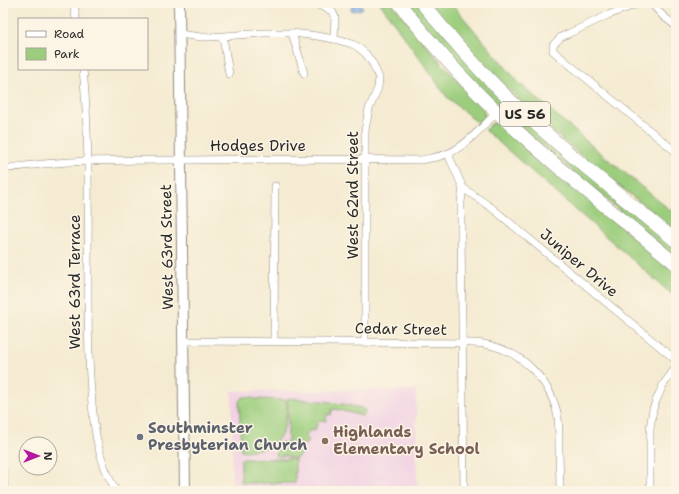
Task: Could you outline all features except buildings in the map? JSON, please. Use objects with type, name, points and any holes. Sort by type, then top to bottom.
[{"type":"highway","name":"US 56","points":[[399,3],[474,90],[497,112],[557,166],[676,264]]},
{"type":"highway","name":"US 56","points":[[422,3],[459,47],[510,100],[575,158],[676,241]]},
{"type":"main road","name":"West 63rd Street","points":[[179,3],[184,491]]},
{"type":"street","points":[[74,3],[76,18]]},
{"type":"street","points":[[179,34],[200,37],[223,37],[263,33],[292,33],[334,39],[335,17],[332,11],[314,3]]},
{"type":"street","points":[[640,3],[608,15],[561,37],[553,45],[553,51],[676,152]]},
{"type":"street","points":[[651,3],[663,16],[676,26]]},
{"type":"street","points":[[292,33],[304,73]]},
{"type":"street","points":[[223,37],[229,74]]},
{"type":"street","name":"West 62nd Street","points":[[334,39],[358,47],[366,54],[373,64],[379,78],[378,88],[369,109],[365,130],[365,342]]},
{"type":"street","name":"West 63rd Terrace","points":[[83,70],[88,161],[89,362],[93,424],[103,463],[116,491]]},
{"type":"street","name":"Hodges Drive","points":[[3,169],[53,163],[88,161],[421,160],[448,154],[463,144],[497,112]]},
{"type":"street","points":[[448,154],[463,188],[461,202],[464,491]]},
{"type":"street","points":[[274,341],[275,186]]},
{"type":"street","name":"Juniper Drive","points":[[463,188],[492,208],[676,360]]},
{"type":"street","name":"Cedar Street","points":[[183,341],[462,343],[494,346],[510,353],[530,367],[546,386],[554,403],[558,418],[560,491]]},
{"type":"street","points":[[650,491],[650,429],[653,409],[663,385],[676,367]]},
{"type":"street","points":[[3,472],[4,491]]},
{"type":"shaded area","name":"Highlands Elementary School","points":[[416,390],[417,491],[232,491],[232,391]]},
{"type":"green space","points":[[380,3],[392,3],[436,57],[483,109],[485,115],[478,123],[447,97]]},
{"type":"green space","points":[[405,3],[416,3],[623,204],[676,248],[676,258],[526,132],[451,58]]},
{"type":"green space","points":[[430,3],[451,3],[519,83],[598,151],[676,215],[676,231],[558,136],[508,89]]},
{"type":"green space","points":[[493,123],[501,125],[549,167],[676,272],[676,298],[485,130]]},
{"type":"green space","points":[[243,397],[287,400],[285,423],[282,432],[278,439],[272,444],[264,448],[241,451],[239,401]]},
{"type":"green space","points":[[288,398],[331,402],[362,408],[365,411],[363,416],[335,409],[332,410],[331,415],[327,414],[326,421],[318,421],[315,431],[311,430],[305,435],[308,442],[304,445],[300,444],[299,456],[297,458],[284,455],[280,457],[276,455],[277,443],[288,442]]},
{"type":"green space","points":[[241,459],[295,459],[295,483],[243,483],[241,482]]},
{"type":"water","points":[[356,4],[362,5],[362,9],[351,10],[351,8]]},
{"type":"place","name":"Southminster Presbyterian Church","points":[[140,437]]},
{"type":"place","name":"Highlands Elementary School","points":[[325,441]]}]
